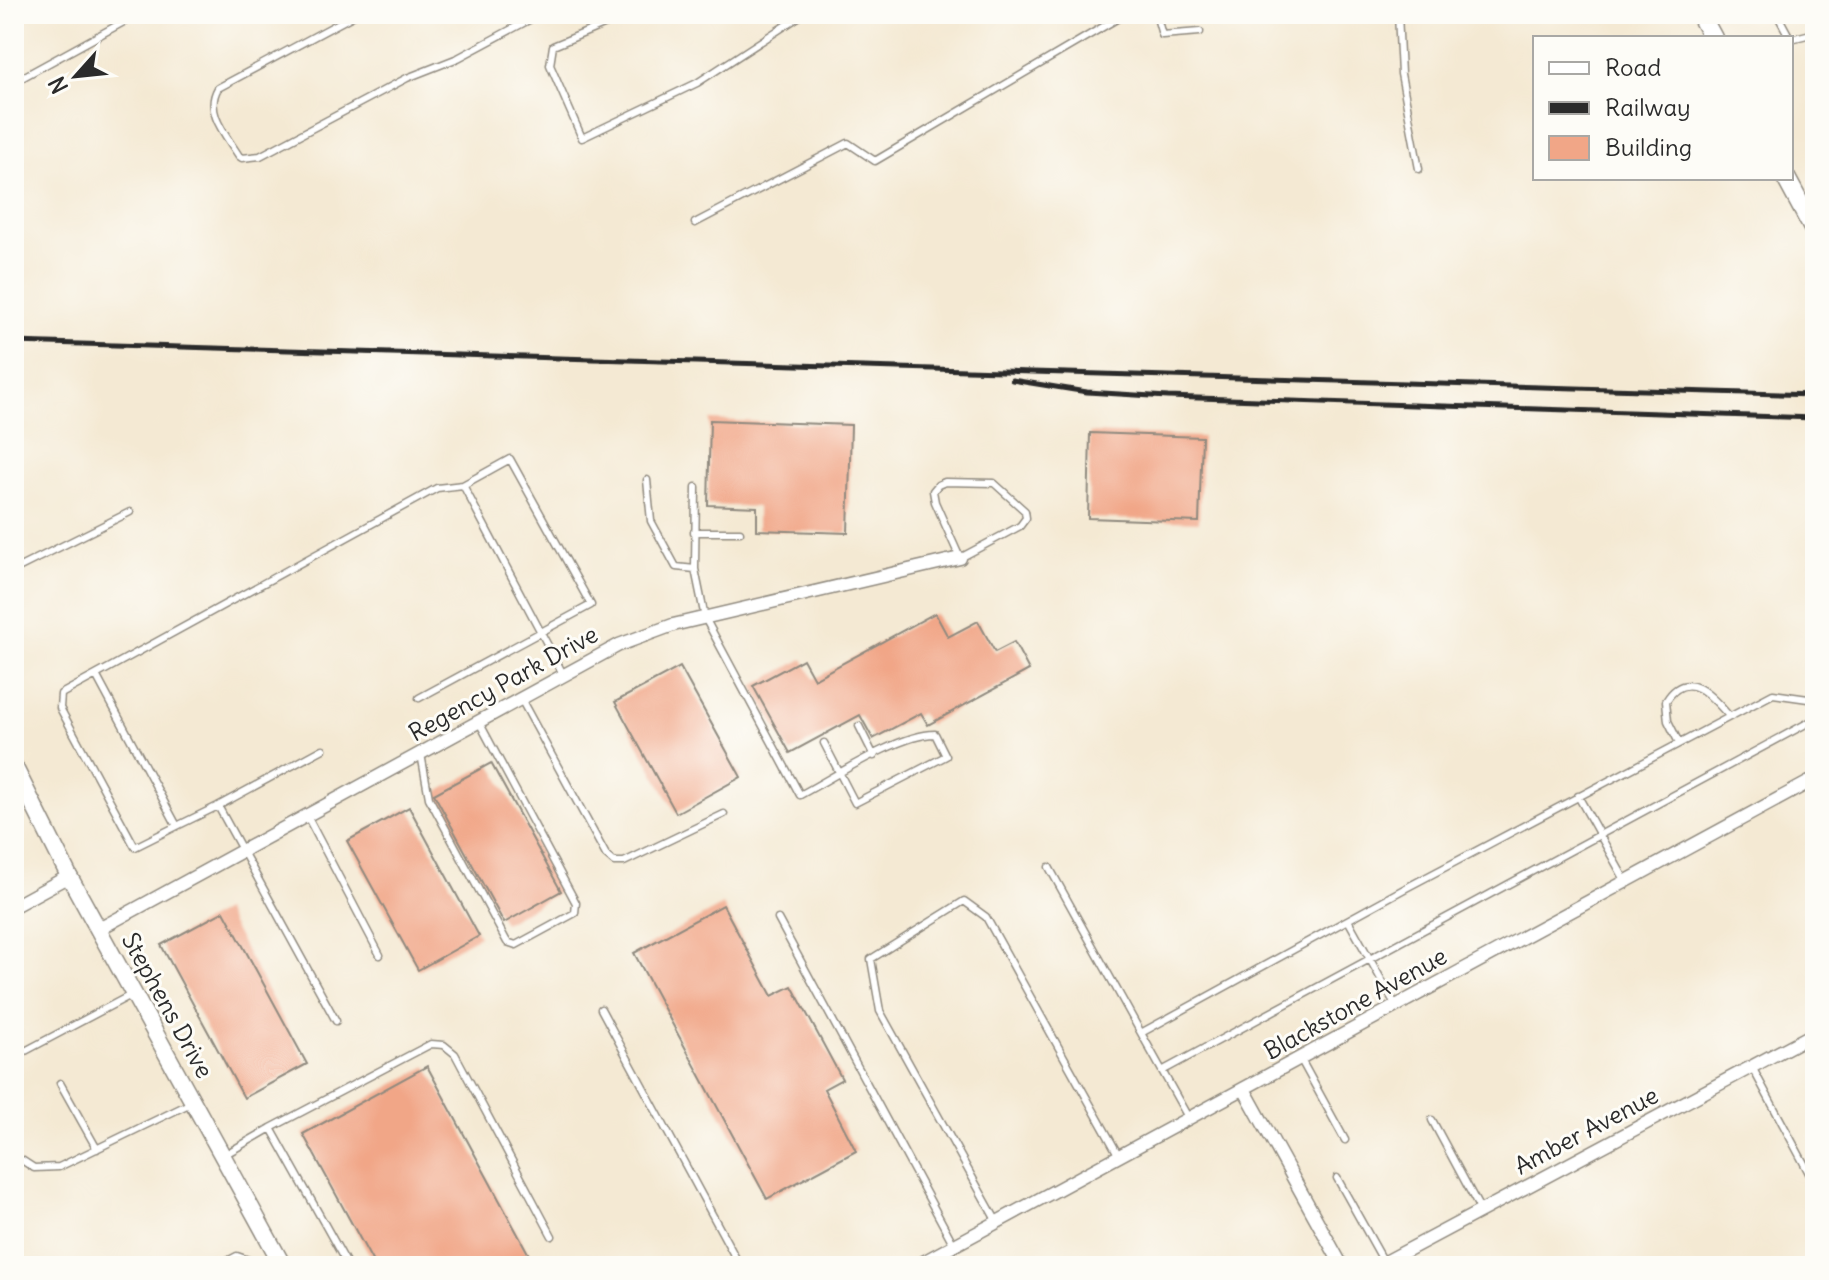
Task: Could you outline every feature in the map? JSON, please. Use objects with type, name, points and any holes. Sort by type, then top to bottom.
[{"type":"main road","points":[[1700,14],[1712,36]]},
{"type":"main road","points":[[1787,180],[1815,232]]},
{"type":"street","name":"Regency Park Drive","points":[[99,929],[633,639],[705,618],[960,558]]},
{"type":"street","name":"Stephens Drive","points":[[14,766],[69,876],[283,1266]]},
{"type":"street","name":"Blackstone Avenue","points":[[916,1266],[1815,779]]},
{"type":"street","points":[[14,906],[69,876]]},
{"type":"street","name":"Amber Avenue","points":[[1381,1264],[1815,1033]]},
{"type":"street","points":[[1244,1089],[1342,1266]]},
{"type":"lane","points":[[14,82],[138,14]]},
{"type":"lane","points":[[356,14],[218,88],[214,95],[213,113],[239,156],[260,156],[407,78],[458,58],[540,14]]},
{"type":"lane","points":[[630,14],[553,46],[550,65],[582,138],[697,83],[803,14]]},
{"type":"lane","points":[[695,223],[848,143],[875,161],[1125,14]]},
{"type":"lane","points":[[1156,14],[1162,35],[1200,32]]},
{"type":"lane","points":[[1398,14],[1401,74],[1419,169]]},
{"type":"lane","points":[[1777,14],[1790,36]]},
{"type":"lane","points":[[1793,38],[1815,33]]},
{"type":"lane","points":[[323,749],[135,847],[60,708],[61,694],[437,488],[463,485],[510,459],[591,605],[419,698]]},
{"type":"lane","points":[[647,480],[651,521],[676,567],[695,569]]},
{"type":"lane","points":[[945,482],[994,483],[1025,511],[1026,518],[1020,526],[960,558],[933,491],[945,482]]},
{"type":"lane","points":[[463,485],[563,676]]},
{"type":"lane","points":[[696,487],[695,569],[705,618],[800,795],[839,774],[874,756],[919,734],[935,734],[946,756],[855,803],[839,774],[824,743]]},
{"type":"lane","points":[[14,570],[130,512]]},
{"type":"lane","points":[[694,532],[740,532]]},
{"type":"lane","points":[[96,675],[177,826]]},
{"type":"lane","points":[[1679,743],[1665,711],[1666,701],[1677,689],[1688,685],[1698,687],[1711,695],[1729,716]]},
{"type":"lane","points":[[1141,1033],[1773,694],[1815,700]]},
{"type":"lane","points":[[521,699],[606,855],[614,862],[624,862],[724,814]]},
{"type":"lane","points":[[1162,1071],[1815,719]]},
{"type":"lane","points":[[421,754],[426,786],[435,810],[507,942],[516,945],[575,913],[576,903],[479,722]]},
{"type":"lane","points":[[859,726],[874,756]]},
{"type":"lane","points":[[1578,796],[1625,880]]},
{"type":"lane","points":[[218,806],[336,1021]]},
{"type":"lane","points":[[307,816],[380,955]]},
{"type":"lane","points":[[1049,867],[1189,1119]]},
{"type":"lane","points":[[997,1222],[880,1011],[871,959],[964,901],[986,917],[1119,1156]]},
{"type":"lane","points":[[778,919],[954,1245]]},
{"type":"lane","points":[[1348,920],[1396,1006]]},
{"type":"lane","points":[[14,1057],[134,994]]},
{"type":"lane","points":[[601,1009],[740,1266]]},
{"type":"lane","points":[[223,1156],[431,1044],[444,1045],[455,1054],[552,1236]]},
{"type":"lane","points":[[1300,1058],[1345,1140]]},
{"type":"lane","points":[[1752,1067],[1815,1184]]},
{"type":"lane","points":[[60,1083],[97,1149]]},
{"type":"lane","points":[[14,1155],[34,1168],[59,1167],[194,1102]]},
{"type":"lane","points":[[1432,1120],[1481,1211]]},
{"type":"lane","points":[[271,1128],[348,1266]]},
{"type":"lane","points":[[1337,1178],[1381,1264]]},
{"type":"lane","points":[[218,1266],[237,1256],[254,1264],[275,1250]]},
{"type":"building","points":[[710,420],[851,425],[848,533],[757,530],[757,507],[708,505]]},
{"type":"building","points":[[1090,433],[1202,437],[1199,522],[1088,518]]},
{"type":"building","points":[[935,613],[948,637],[978,621],[995,652],[1014,642],[1029,670],[928,725],[921,713],[873,739],[860,715],[790,753],[753,686],[803,659],[814,679]]},
{"type":"building","points":[[680,667],[741,777],[676,813],[615,702]]},
{"type":"building","points":[[491,763],[561,891],[504,923],[434,794]]},
{"type":"building","points":[[409,807],[479,936],[418,970],[347,841]]},
{"type":"building","points":[[723,905],[772,996],[792,986],[842,1079],[824,1089],[856,1151],[767,1199],[634,953]]},
{"type":"building","points":[[224,911],[307,1064],[244,1098],[161,945]]},
{"type":"building","points":[[427,1066],[535,1266],[375,1266],[303,1134]]},
{"type":"railway","points":[[14,342],[1815,395]]},
{"type":"railway","points":[[1012,380],[1087,392],[1168,397],[1815,418]]}]
